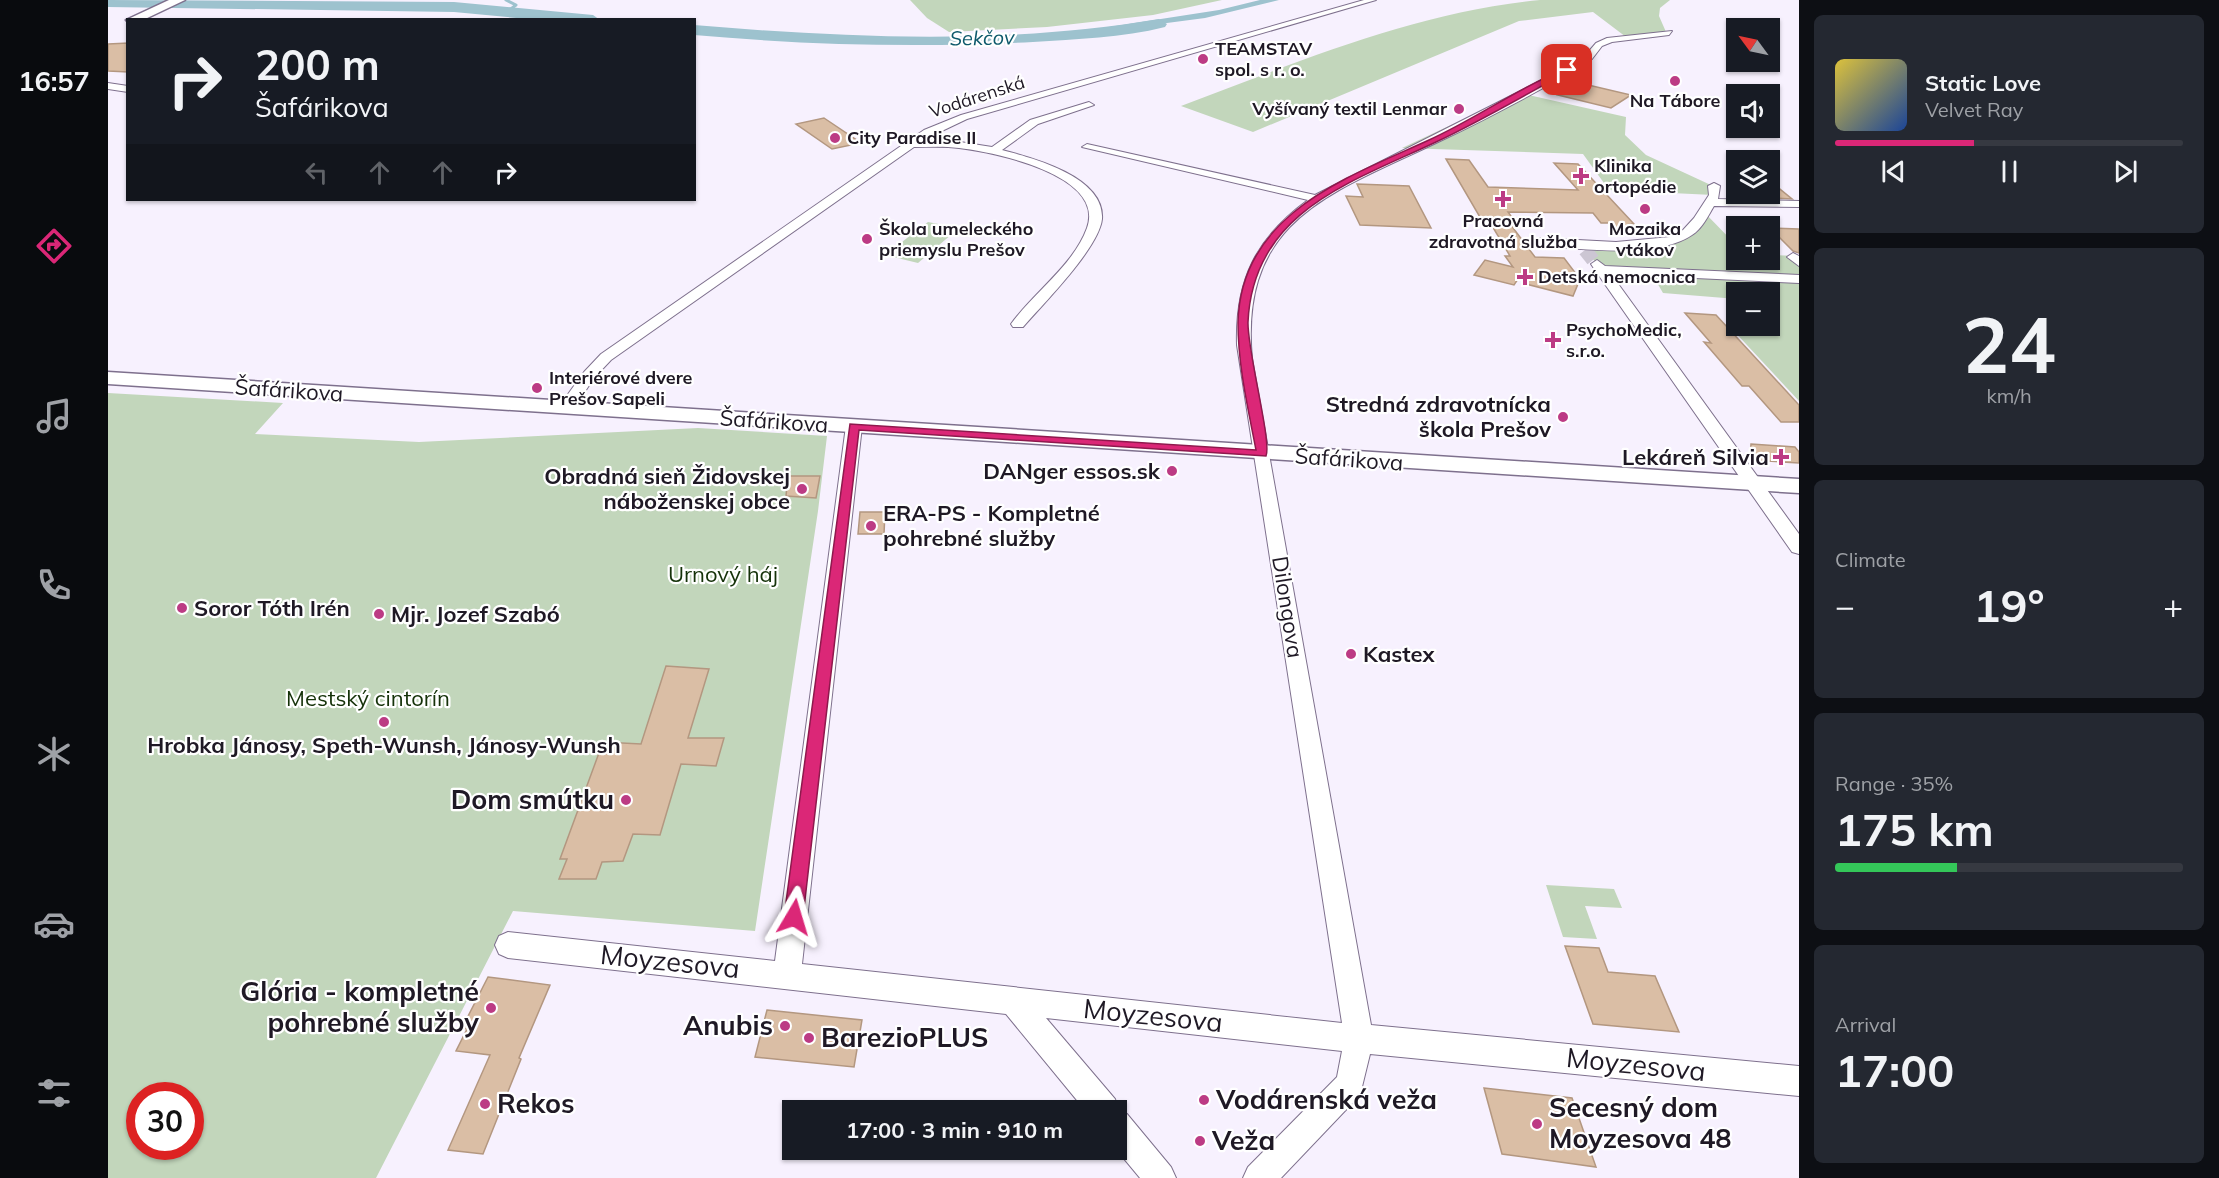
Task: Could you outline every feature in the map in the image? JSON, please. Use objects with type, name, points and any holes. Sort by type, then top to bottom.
[{"type":"main road","points":[[136,18],[180,0]]},
{"type":"street","name":"Vodárenská","points":[[566,408],[589,375],[606,357],[928,132],[964,117],[1372,0]]},
{"type":"street","name":"Dilongova","points":[[1359,1038],[1243,339],[1247,288],[1255,265],[1268,244],[1293,216],[1315,198],[1345,180],[1435,140],[1527,92],[1587,59],[1598,45],[1618,39],[1669,33]]},
{"type":"street","points":[[108,86],[126,89]]},
{"type":"street","points":[[995,150],[1034,122],[1089,105]]},
{"type":"street","points":[[906,146],[947,142],[995,150],[1046,167],[1075,183],[1086,193],[1096,218],[1086,241],[1065,271],[1018,324]]},
{"type":"street","points":[[1087,147],[1315,198]]},
{"type":"street","points":[[1539,242],[1583,247],[1641,246],[1667,241],[1687,233],[1715,195],[1714,186]]},
{"type":"street","points":[[1710,202],[1799,204]]},
{"type":"street","points":[[1799,279],[1599,267],[1799,548]]},
{"type":"street","name":"Šafárikova","points":[[108,378],[1262,454],[1799,486]]},
{"type":"street","points":[[787,975],[854,426]]},
{"type":"street","name":"Moyzesova","points":[[508,945],[1014,1002],[1799,1081]]},
{"type":"street","points":[[1014,1002],[1096,1100]]},
{"type":"street","points":[[1259,1178],[1350,1085],[1359,1038]]},
{"type":"street","points":[[1127,1138],[1160,1178]]},
{"type":"green space","points":[[910,0],[1222,0],[1153,15],[1047,27],[949,32],[927,18]]},
{"type":"green space","points":[[1540,0],[1670,0],[1660,8],[1659,16],[1666,32],[1626,37],[1593,12],[1519,21],[1253,132],[1181,106],[1313,56],[1402,27],[1493,6]]},
{"type":"green space","points":[[1519,93],[1626,117],[1625,135],[1646,155],[1713,186],[1713,195],[1609,190],[1583,154],[1402,148]]},
{"type":"green space","points":[[1703,211],[1726,235],[1726,270],[1780,270],[1780,255],[1799,256],[1799,401],[1739,336],[1780,336],[1780,282],[1726,282],[1726,298],[1663,293],[1652,274],[1601,270],[1582,244],[1642,246],[1677,237]]},
{"type":"green space","points":[[928,222],[959,228],[918,263],[885,255]]},
{"type":"green space","name":"Mestský cintorín","points":[[108,393],[283,403],[255,434],[419,442],[698,428],[827,436],[818,511],[755,931],[513,911],[376,1178],[108,1178]]},
{"type":"green space","points":[[1546,885],[1614,889],[1622,908],[1585,906],[1597,939],[1563,937]]},
{"type":"water","points":[[1260,0],[1279,0],[1205,18],[1106,31],[1109,27],[1219,10]]},
{"type":"building","points":[[126,43],[126,72],[108,71],[108,44]]},
{"type":"building","points":[[1584,84],[1631,95],[1611,108],[1558,95]]},
{"type":"building","name":"City Paradise II","points":[[824,118],[861,143],[832,149],[796,124]]},
{"type":"building","points":[[1446,159],[1469,160],[1488,187],[1578,190],[1554,163],[1578,164],[1634,224],[1630,224],[1636,230],[1614,229],[1608,223],[1601,223],[1593,213],[1508,212],[1514,220],[1507,220],[1535,257],[1564,258],[1580,279],[1573,296],[1526,284],[1520,276],[1514,285],[1474,275],[1485,260],[1513,267],[1505,256],[1510,256],[1488,219],[1481,219]]},
{"type":"building","points":[[1357,184],[1409,186],[1431,228],[1360,225],[1346,196],[1363,197]]},
{"type":"building","points":[[1780,189],[1792,199],[1780,198]]},
{"type":"building","points":[[1780,228],[1799,229],[1799,253],[1793,251],[1780,238]]},
{"type":"building","points":[[1685,313],[1716,315],[1726,326],[1726,336],[1735,336],[1799,405],[1799,422],[1781,422],[1749,386],[1742,386],[1704,342],[1711,343]]},
{"type":"building","name":"Lekáreň Silvia","points":[[1751,444],[1795,447],[1799,452],[1799,463],[1750,460]]},
{"type":"building","name":"Obradná sieň Židovskej náboženskej obce","points":[[788,476],[820,476],[816,498],[786,496]]},
{"type":"building","name":"ERA-PS - Kompletné pohrebné služby","points":[[860,512],[885,512],[884,534],[858,534]]},
{"type":"building","name":"Dom smútku","points":[[666,666],[709,669],[688,738],[724,738],[716,766],[681,764],[660,835],[633,834],[623,861],[602,862],[596,879],[559,879],[567,859],[560,859],[603,742],[641,744]]},
{"type":"building","points":[[1565,946],[1599,948],[1608,972],[1655,976],[1679,1032],[1593,1024]]},
{"type":"building","name":"Rekos","points":[[488,977],[550,985],[519,1058],[521,1059],[483,1154],[448,1150],[490,1055],[456,1051],[467,1029],[462,1028]]},
{"type":"building","name":"BarezioPLUS","points":[[767,1010],[862,1020],[854,1067],[755,1057]]},
{"type":"building","name":"Secesný dom Moyzesova 48","points":[[1484,1088],[1572,1098],[1596,1167],[1502,1154]]},
{"type":"waterway","points":[[506,0],[516,5],[508,11]]},
{"type":"waterway","name":"Sekčov","points":[[108,3],[454,7],[572,18]]},
{"type":"waterway","name":"Sekčov","points":[[696,30],[782,37],[914,41],[1088,33],[1159,24]]},
{"type":"tunnel","points":[[1585,250],[1593,260]]},
{"type":"place","name":"TEAMSTAV spol. s r. o.","points":[[1203,59]]},
{"type":"place","name":"Na Tábore","points":[[1675,81]]},
{"type":"place","name":"Vyšívaný textil Lenmar","points":[[1459,109]]},
{"type":"place","name":"City Paradise II","points":[[835,138]]},
{"type":"place","name":"Klinika ortopédie","points":[[1581,176]]},
{"type":"place","name":"Pracovná zdravotná služba","points":[[1503,199]]},
{"type":"place","name":"Mozaika vtákov","points":[[1645,209]]},
{"type":"place","name":"Škola umeleckého priemyslu Prešov","points":[[867,239]]},
{"type":"place","name":"Detská nemocnica","points":[[1525,277]]},
{"type":"place","name":"PsychoMedic, s.r.o.","points":[[1553,340]]},
{"type":"place","name":"Interiérové dvere Prešov Sapeli","points":[[537,388]]},
{"type":"place","name":"Stredná zdravotnícka škola Prešov","points":[[1563,417]]},
{"type":"place","name":"Lekáreň Silvia","points":[[1781,457]]},
{"type":"place","name":"DANger essos.sk","points":[[1172,471]]},
{"type":"place","name":"Obradná sieň Židovskej náboženskej obce","points":[[802,489]]},
{"type":"place","name":"ERA-PS - Kompletné pohrebné služby","points":[[871,526]]},
{"type":"place","name":"Soror Tóth Irén","points":[[182,608]]},
{"type":"place","name":"Mjr. Jozef Szabó","points":[[379,614]]},
{"type":"place","name":"Kastex","points":[[1351,654]]},
{"type":"place","name":"Hrobka Jánosy, Speth-Wunsh, Jánosy-Wunsh","points":[[384,722]]},
{"type":"place","name":"Dom smútku","points":[[626,800]]},
{"type":"place","name":"Glória - kompletné pohrebné služby","points":[[491,1008]]},
{"type":"place","name":"Anubis","points":[[785,1026]]},
{"type":"place","name":"BarezioPLUS","points":[[809,1038]]},
{"type":"place","name":"Vodárenská veža","points":[[1204,1100]]},
{"type":"place","name":"Rekos","points":[[485,1104]]},
{"type":"place","name":"Secesný dom Moyzesova 48","points":[[1537,1124]]},
{"type":"place","name":"Veža","points":[[1200,1141]]},
{"type":"route","points":[[794,917],[821,679],[851,435],[854,426],[1262,454],[1246,363],[1243,322],[1245,297],[1251,274],[1268,244],[1293,216],[1315,198],[1345,180],[1435,140],[1567,70]]},
{"type":"park label","name":"Urnový háj","points":[[723,574]]}]
